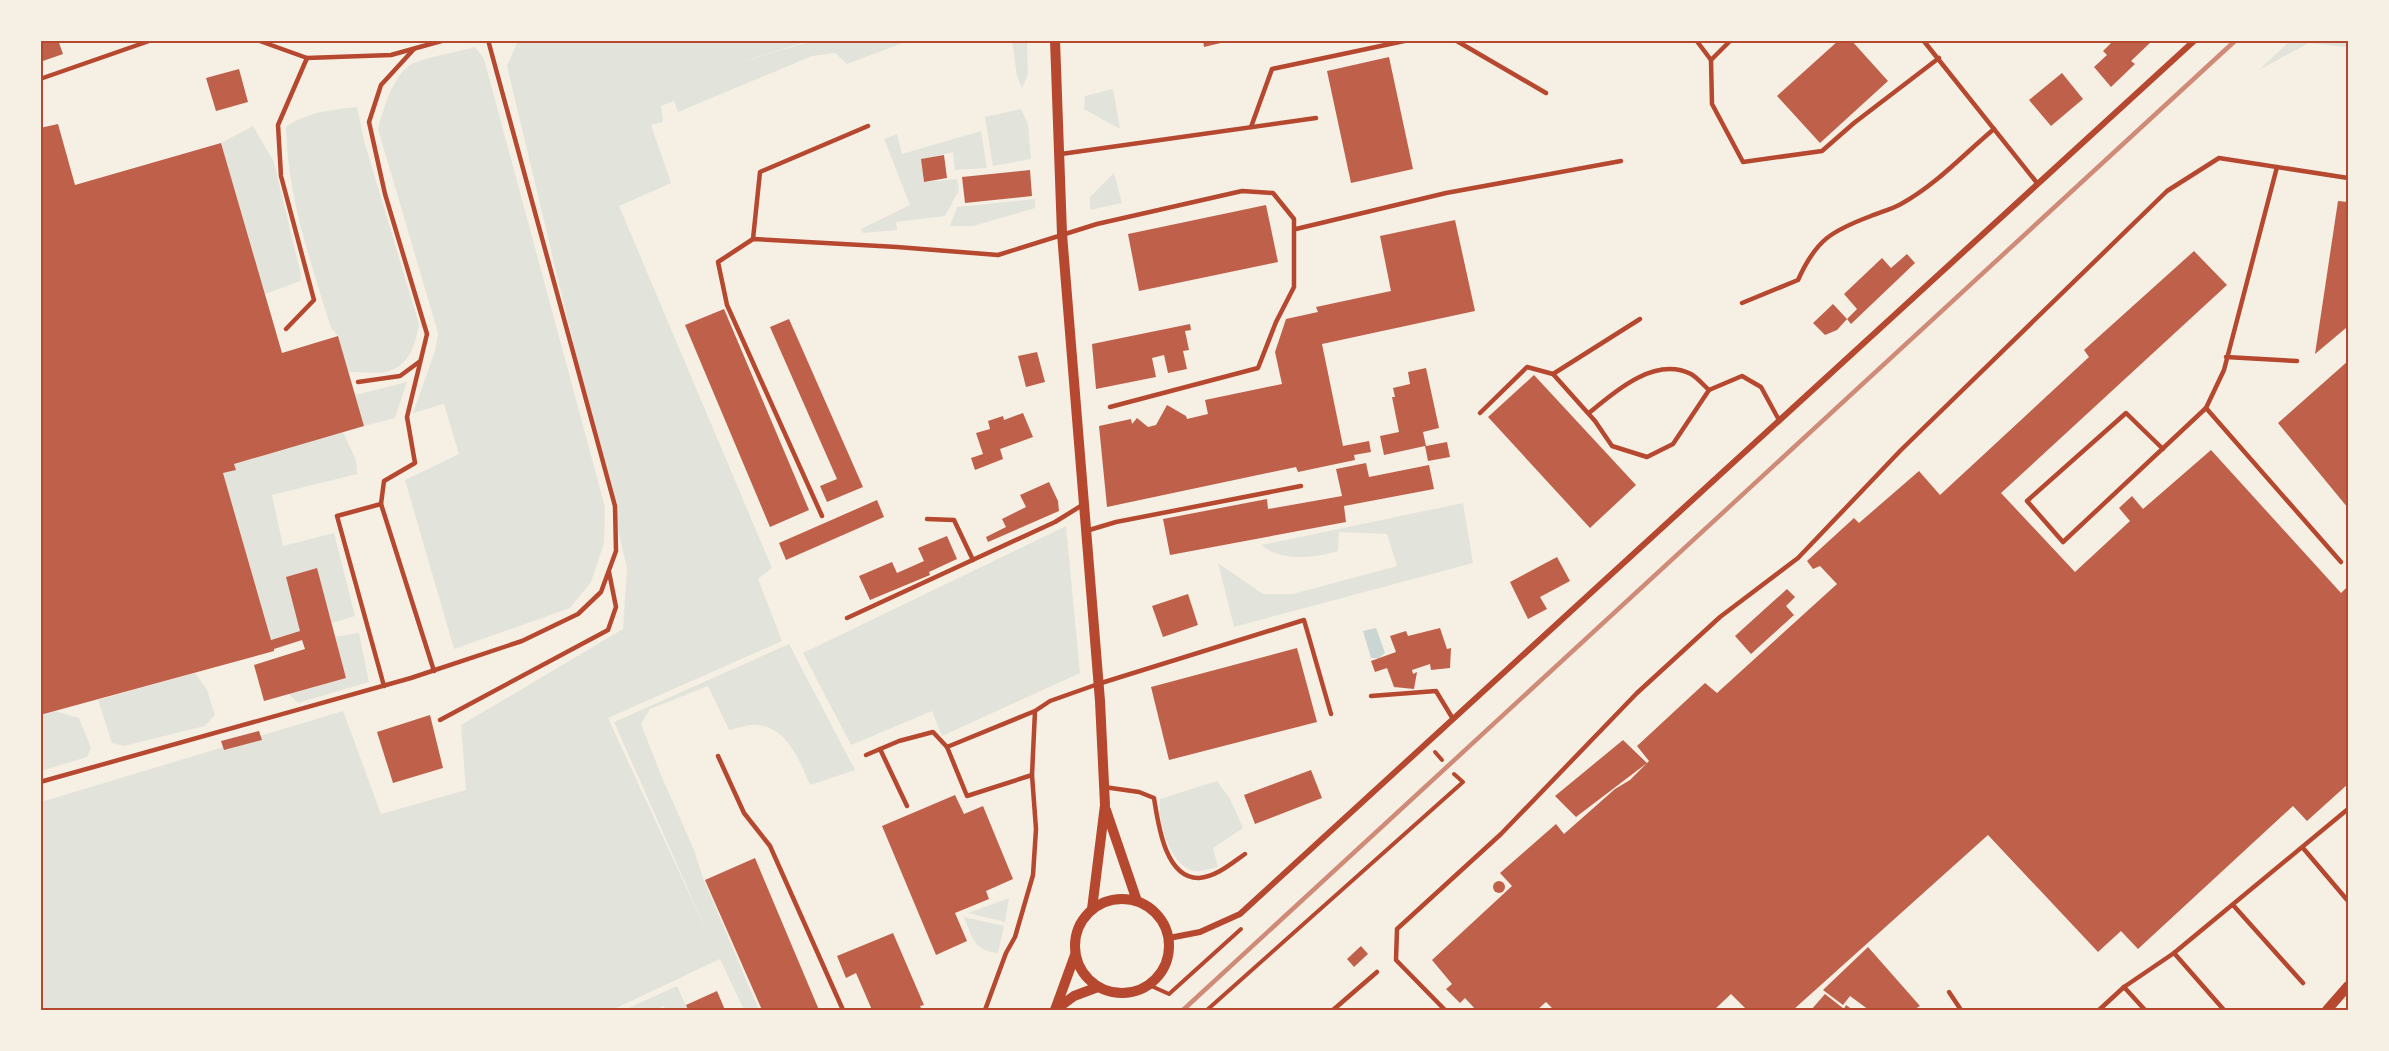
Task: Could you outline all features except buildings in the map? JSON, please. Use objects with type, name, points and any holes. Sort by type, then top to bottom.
[{"type":"street","points":[[1055,40],[1062,234],[1098,684],[1105,805],[1092,909]]},
{"type":"street","points":[[1169,938],[1200,932],[1240,914],[2195,40]]},
{"type":"street","points":[[1105,805],[1137,901]]},
{"type":"street","points":[[1122,898],[1137,901],[1159,915],[1169,938],[1166,964],[1159,976],[1149,985],[1137,991],[1110,992],[1098,987],[1083,974],[1075,955],[1074,942],[1083,918],[1092,909],[1106,901],[1122,898]]},
{"type":"street","points":[[1055,1010],[1075,955]]},
{"type":"street","points":[[2327,1011],[2349,986]]},
{"type":"street","points":[[1055,1010],[1074,996],[1098,987]]},
{"type":"lane","points":[[40,79],[152,40]]},
{"type":"lane","points":[[257,40],[307,58],[391,55],[445,40]]},
{"type":"lane","points":[[40,783],[434,671],[522,641],[578,614],[601,592],[616,551],[615,506],[488,40]]},
{"type":"lane","points":[[1251,127],[1272,69],[1408,40]]},
{"type":"lane","points":[[1455,40],[1546,93]]},
{"type":"lane","points":[[1696,40],[1711,60],[1712,104],[1743,162],[1822,151],[1854,123],[1939,58]]},
{"type":"lane","points":[[1711,60],[1731,40]]},
{"type":"lane","points":[[1923,40],[2037,183]]},
{"type":"lane","points":[[414,49],[381,85],[369,122],[385,194],[428,334],[406,417],[415,463],[384,481],[381,504],[434,671]]},
{"type":"lane","points":[[286,329],[314,300],[281,176],[278,125],[307,58]]},
{"type":"lane","points":[[1058,154],[1316,118]]},
{"type":"lane","points":[[753,239],[760,172],[868,126]]},
{"type":"lane","points":[[1742,303],[1798,279],[1807,258],[1825,237],[1859,220],[1900,205],[1932,184],[1994,129]]},
{"type":"lane","points":[[1445,1011],[1396,960],[1396,929],[1501,834],[1636,693],[1720,616],[1797,558],[1901,450],[2167,191],[2219,158],[2349,178]]},
{"type":"lane","points":[[1296,230],[1446,193],[1621,161]]},
{"type":"lane","points":[[2163,449],[2126,413],[2027,501],[2063,542],[2163,449],[2206,408],[2224,370],[2277,167]]},
{"type":"lane","points":[[822,516],[727,305],[718,262],[753,239],[998,255],[1097,224],[1242,191],[1273,194],[1294,219],[1296,230],[1294,287],[1276,322],[1258,368],[1110,407]]},
{"type":"lane","points":[[1553,374],[1640,319]]},
{"type":"lane","points":[[2226,357],[2296,362]]},
{"type":"lane","points":[[358,382],[400,376],[419,362]]},
{"type":"lane","points":[[1480,413],[1527,367],[1553,374],[1589,413],[1612,446],[1647,457],[1673,444],[1709,390],[1742,376],[1761,387],[1779,420]]},
{"type":"lane","points":[[1589,413],[1603,401],[1647,373],[1673,369],[1693,375],[1709,390]]},
{"type":"lane","points":[[2206,408],[2341,562]]},
{"type":"lane","points":[[1086,531],[1116,522],[1301,486]]},
{"type":"lane","points":[[381,504],[336,516],[384,686]]},
{"type":"lane","points":[[848,618],[1055,522],[1084,504]]},
{"type":"lane","points":[[927,519],[954,520],[973,560]]},
{"type":"lane","points":[[440,720],[608,630],[616,607],[609,570]]},
{"type":"lane","points":[[947,747],[1035,711],[1050,701],[1304,620],[1331,714]]},
{"type":"lane","points":[[1371,696],[1436,691],[1453,719]]},
{"type":"lane","points":[[985,1011],[1006,953],[1015,937],[1033,875],[1036,830],[1032,775],[1035,711]]},
{"type":"lane","points":[[866,755],[899,741],[933,732],[947,747],[967,796],[1032,775]]},
{"type":"lane","points":[[880,749],[907,806]]},
{"type":"lane","points":[[717,756],[744,813],[770,846],[843,1011]]},
{"type":"lane","points":[[1104,787],[1139,792],[1154,798],[1160,830],[1171,861],[1183,874],[1199,878],[1223,870],[1245,854]]},
{"type":"lane","points":[[2099,1011],[2124,987],[2174,953],[2349,809]]},
{"type":"lane","points":[[2303,848],[2349,901]]},
{"type":"lane","points":[[2232,905],[2303,983]]},
{"type":"lane","points":[[2174,953],[2224,1011]]},
{"type":"lane","points":[[1333,1011],[1377,972]]},
{"type":"lane","points":[[2124,987],[2145,1011]]},
{"type":"lane","points":[[1949,992],[1961,1011]]},
{"type":"path","points":[[1207,1011],[1463,782],[1454,774]]},
{"type":"shaded area","points":[[518,41],[808,41],[738,63],[812,41],[908,41],[847,64],[835,53],[812,56],[678,112],[674,101],[661,106],[663,122],[651,125],[671,183],[619,206],[772,568],[758,579],[782,641],[608,718],[710,939],[614,722],[789,644],[855,770],[810,785],[797,756],[777,732],[757,725],[729,730],[708,686],[650,709],[641,724],[759,1010],[744,1010],[720,959],[612,1010],[41,1010],[41,802],[343,711],[381,814],[466,790],[461,725],[623,629],[627,568],[507,66]]},
{"type":"shaded area","points":[[1012,41],[1027,41],[1028,74],[1022,88],[1017,76]]},
{"type":"shaded area","points":[[2290,41],[2348,41],[2348,44],[2345,47],[2309,43],[2259,70]]},
{"type":"shaded area","points":[[475,47],[484,59],[605,507],[604,543],[591,582],[570,608],[454,649],[405,480],[459,454],[444,404],[413,413],[435,351],[438,333],[378,129],[394,84],[405,69],[426,59]]},
{"type":"shaded area","points":[[1113,89],[1120,129],[1084,109],[1085,96]]},
{"type":"shaded area","points":[[357,107],[365,144],[419,324],[416,340],[406,360],[394,369],[383,373],[348,372],[338,336],[331,328],[308,254],[295,203],[287,152],[286,127],[311,115]]},
{"type":"shaded area","points":[[1021,109],[1028,124],[1031,159],[993,166],[985,117]]},
{"type":"shaded area","points":[[253,126],[274,162],[301,275],[300,281],[265,294],[221,143]]},
{"type":"shaded area","points":[[981,131],[987,168],[955,170],[953,152],[921,160],[924,182],[957,179],[959,190],[945,216],[896,222],[897,230],[863,233],[861,229],[910,205],[884,139],[897,134],[902,154]]},
{"type":"shaded area","points":[[1114,173],[1122,203],[1090,210],[1090,197]]},
{"type":"shaded area","points":[[1035,199],[1035,208],[973,226],[950,226],[957,207]]},
{"type":"shaded area","points":[[407,382],[395,418],[364,426],[355,395]]},
{"type":"shaded area","points":[[343,432],[356,460],[357,474],[272,495],[283,546],[334,533],[355,616],[332,623],[316,568],[286,577],[300,631],[271,640],[223,473],[236,470],[234,464]]},
{"type":"shaded area","points":[[1463,503],[1473,563],[1234,627],[1218,563],[1263,594],[1293,594],[1397,566],[1387,534],[1339,532],[1338,551],[1308,557],[1278,554],[1261,545]]},
{"type":"shaded area","points":[[1066,526],[1080,673],[942,736],[932,711],[851,745],[803,653]]},
{"type":"shaded area","points":[[1376,628],[1385,653],[1379,658],[1371,658],[1363,631]]},
{"type":"shaded area","points":[[359,633],[369,682],[298,703],[289,694],[346,678],[335,637]]},
{"type":"shaded area","points":[[195,673],[207,690],[215,715],[205,726],[124,746],[112,743],[98,700]]},
{"type":"shaded area","points":[[55,711],[79,718],[91,748],[87,757],[41,771],[41,715]]},
{"type":"shaded area","points":[[1217,781],[1230,799],[1243,828],[1213,848],[1218,867],[1195,871],[1186,868],[1179,861],[1167,842],[1161,819],[1160,799]]},
{"type":"shaded area","points":[[1009,898],[1005,922],[968,913]]},
{"type":"shaded area","points":[[964,917],[1004,926],[998,953],[990,952],[975,942]]},
{"type":"shaded area","points":[[677,986],[688,1010],[666,1010],[664,1006],[654,1010],[624,1010]]},
{"type":"railway","points":[[1183,1010],[2236,40]]}]
